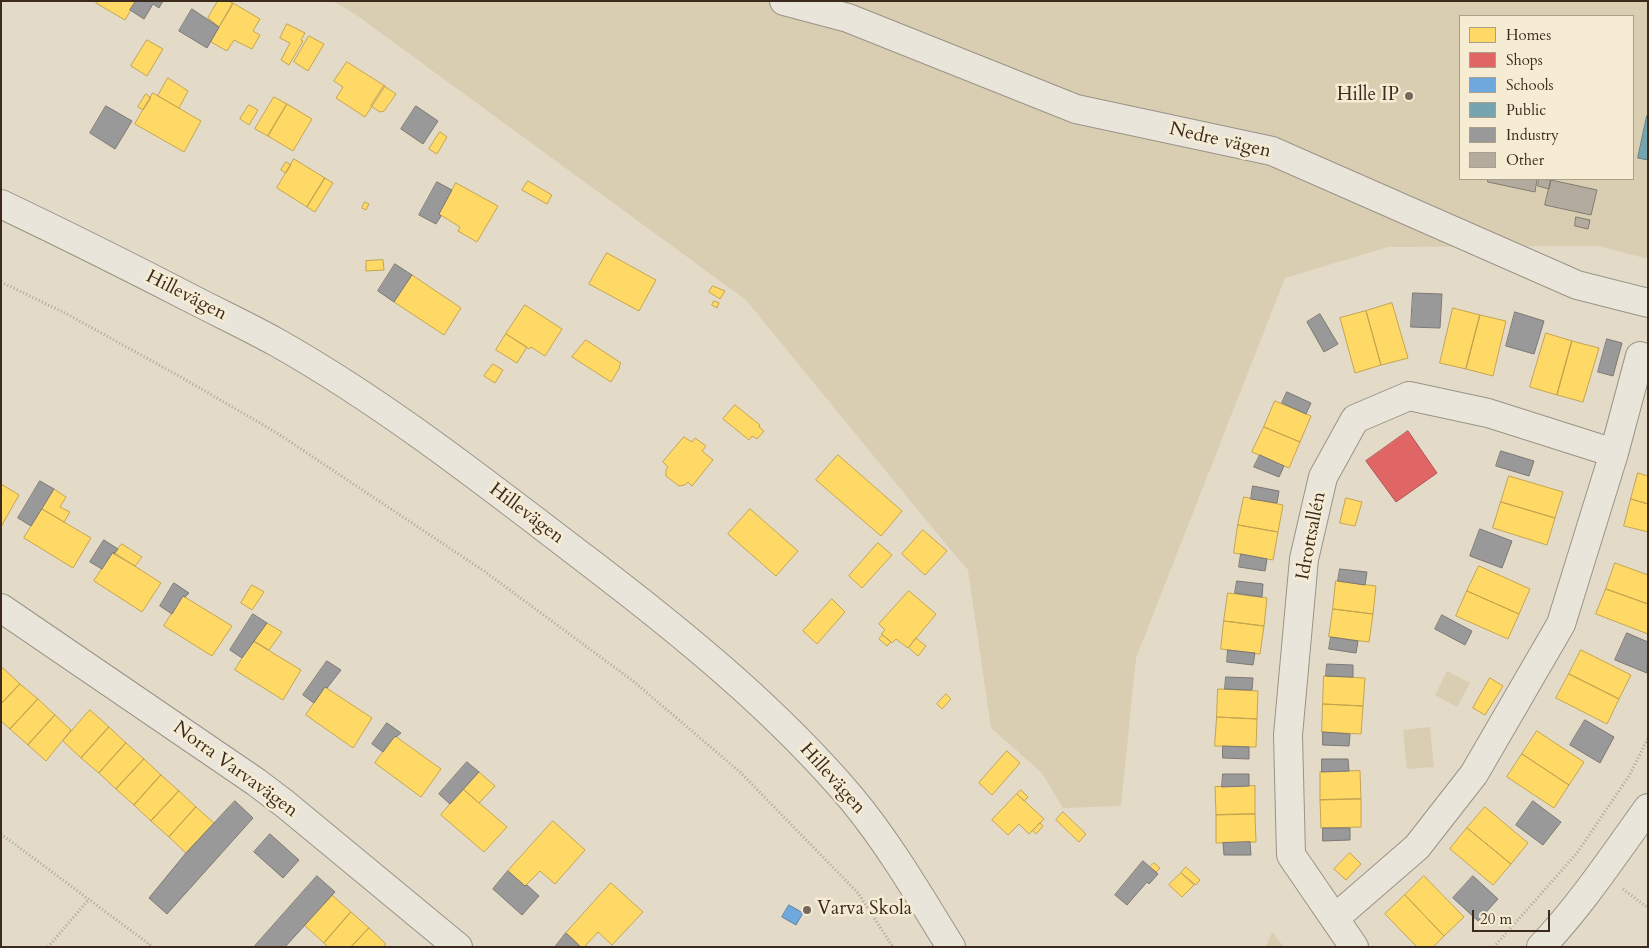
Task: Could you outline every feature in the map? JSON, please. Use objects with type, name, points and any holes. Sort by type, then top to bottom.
[{"type":"street","name":"Nedre vägen","points":[[784,1],[848,18],[1076,109],[1272,151],[1577,285],[1648,303]]},
{"type":"street","name":"Hillevägen","points":[[1,204],[82,242],[283,346],[357,392],[423,437],[614,581],[701,650],[822,765],[852,799],[892,852],[951,947]]},
{"type":"street","points":[[1335,918],[1417,847],[1474,774],[1560,624],[1614,453],[1640,356]]},
{"type":"street","name":"Idrottsallén","points":[[1354,947],[1291,855],[1288,735],[1304,559],[1323,477],[1355,419],[1409,396],[1488,413],[1614,453]]},
{"type":"street","name":"Norra Varvavägen","points":[[1,608],[256,782],[292,809],[458,947]]},
{"type":"street","points":[[1554,942],[1648,808]]},
{"type":"path","points":[[1,282],[101,333],[277,433],[484,571],[633,681],[740,772],[858,893],[893,947]]},
{"type":"path","points":[[1494,947],[1577,853],[1629,776],[1648,738]]},
{"type":"path","points":[[1,834],[153,947]]},
{"type":"path","points":[[48,947],[89,899]]},
{"type":"shaded area","points":[[333,1],[1648,1],[1648,259],[1599,246],[1388,247],[1285,278],[1136,658],[1121,806],[1063,808],[1042,773],[991,728],[968,570],[746,300],[355,14]]},
{"type":"shaded area","points":[[1447,671],[1470,683],[1457,707],[1435,695]]},
{"type":"shaded area","points":[[1430,727],[1434,767],[1407,769],[1403,730]]},
{"type":"shaded area","points":[[1272,932],[1284,947],[1266,947]]},
{"type":"building: Homes","points":[[98,1],[136,1],[125,20],[96,3]]},
{"type":"building: Homes","points":[[218,1],[229,1],[233,4],[219,27],[208,18]]},
{"type":"building: Homes","points":[[233,3],[260,19],[253,31],[260,35],[252,49],[234,40],[227,51],[211,42]]},
{"type":"building: Homes","points":[[287,24],[305,33],[301,40],[303,41],[289,65],[281,60],[290,43],[280,38]]},
{"type":"building: Homes","points":[[309,36],[324,44],[308,71],[294,62]]},
{"type":"building: Homes","points":[[147,40],[163,49],[147,76],[131,66]]},
{"type":"building: Homes","points":[[347,62],[385,86],[365,117],[336,98],[343,87],[334,81]]},
{"type":"building: Homes","points":[[168,78],[188,91],[179,108],[158,96]]},
{"type":"building: Homes","points":[[384,86],[396,94],[384,111],[380,112],[371,106]]},
{"type":"building: Homes","points":[[153,93],[201,121],[184,152],[135,124]]},
{"type":"building: Homes","points":[[146,94],[151,98],[143,110],[138,107]]},
{"type":"building: Homes","points":[[274,97],[287,104],[268,136],[255,129]]},
{"type":"building: Homes","points":[[287,104],[312,119],[293,151],[268,136]]},
{"type":"building: Homes","points":[[249,105],[258,110],[249,125],[240,119]]},
{"type":"building: Homes","points":[[440,132],[447,137],[437,154],[429,149]]},
{"type":"building: Homes","points":[[294,159],[325,178],[307,207],[277,188]]},
{"type":"building: Homes","points":[[286,162],[291,165],[286,173],[281,170]]},
{"type":"building: Homes","points":[[325,178],[333,183],[315,212],[307,207]]},
{"type":"building: Homes","points":[[528,181],[552,195],[547,204],[522,190]]},
{"type":"building: Homes","points":[[456,183],[498,206],[477,242],[458,231],[460,227],[439,214]]},
{"type":"building: Homes","points":[[365,202],[369,204],[366,210],[362,208]]},
{"type":"building: Homes","points":[[607,253],[656,280],[639,311],[589,284]]},
{"type":"building: Homes","points":[[383,260],[384,270],[366,271],[366,261]]},
{"type":"building: Homes","points":[[412,275],[461,308],[444,335],[394,302]]},
{"type":"building: Homes","points":[[713,286],[725,291],[720,299],[709,292]]},
{"type":"building: Homes","points":[[714,301],[719,303],[717,308],[712,305]]},
{"type":"building: Homes","points":[[1392,303],[1408,358],[1381,365],[1366,311]]},
{"type":"building: Homes","points":[[525,305],[562,329],[545,356],[531,347],[529,349],[506,334]]},
{"type":"building: Homes","points":[[1453,308],[1480,315],[1466,369],[1440,363]]},
{"type":"building: Homes","points":[[1366,311],[1381,365],[1355,373],[1340,318]]},
{"type":"building: Homes","points":[[1480,315],[1506,321],[1493,376],[1466,369]]},
{"type":"building: Homes","points":[[1546,333],[1572,341],[1557,395],[1530,387]]},
{"type":"building: Homes","points":[[506,334],[527,347],[517,363],[496,350]]},
{"type":"building: Homes","points":[[586,340],[621,363],[611,382],[572,357]]},
{"type":"building: Homes","points":[[1572,341],[1599,348],[1583,402],[1557,395]]},
{"type":"building: Homes","points":[[493,364],[503,370],[495,383],[484,376]]},
{"type":"building: Homes","points":[[1275,401],[1311,416],[1300,442],[1264,427]]},
{"type":"building: Homes","points":[[735,405],[760,425],[759,427],[764,431],[757,439],[752,436],[749,440],[723,419]]},
{"type":"building: Homes","points":[[1264,427],[1300,442],[1289,468],[1252,452]]},
{"type":"building: Homes","points":[[684,437],[692,442],[695,438],[706,446],[702,451],[713,460],[692,486],[688,482],[685,485],[679,486],[666,476],[668,467],[663,462]]},
{"type":"building: Homes","points":[[838,455],[902,511],[881,536],[816,480]]},
{"type":"building: Homes","points":[[1638,473],[1648,476],[1648,504],[1631,499]]},
{"type":"building: Homes","points":[[1509,476],[1563,492],[1555,518],[1501,502]]},
{"type":"building: Homes","points":[[1,484],[19,495],[2,525],[1,525]]},
{"type":"building: Homes","points":[[54,489],[66,497],[60,507],[70,512],[64,522],[42,509]]},
{"type":"building: Homes","points":[[1244,497],[1283,505],[1278,532],[1238,525]]},
{"type":"building: Homes","points":[[1346,498],[1362,502],[1355,526],[1340,523]]},
{"type":"building: Homes","points":[[1631,499],[1648,504],[1648,532],[1624,526]]},
{"type":"building: Homes","points":[[1501,502],[1555,518],[1547,545],[1493,528]]},
{"type":"building: Homes","points":[[42,509],[91,538],[73,568],[24,538]]},
{"type":"building: Homes","points":[[750,509],[798,551],[776,576],[728,534]]},
{"type":"building: Homes","points":[[1238,525],[1278,532],[1273,560],[1234,553]]},
{"type":"building: Homes","points":[[923,530],[947,551],[925,575],[902,554]]},
{"type":"building: Homes","points":[[878,543],[892,555],[862,588],[849,576]]},
{"type":"building: Homes","points":[[122,544],[142,557],[135,566],[114,554]]},
{"type":"building: Homes","points":[[113,552],[161,583],[142,612],[94,581]]},
{"type":"building: Homes","points":[[1615,563],[1648,575],[1648,604],[1606,589]]},
{"type":"building: Homes","points":[[1479,566],[1530,589],[1519,614],[1467,591]]},
{"type":"building: Homes","points":[[1336,581],[1376,586],[1373,614],[1333,609]]},
{"type":"building: Homes","points":[[252,585],[264,592],[252,610],[241,603]]},
{"type":"building: Homes","points":[[1606,589],[1648,604],[1648,634],[1596,614]]},
{"type":"building: Homes","points":[[909,591],[936,614],[908,648],[896,639],[892,643],[881,634],[885,630],[879,624]]},
{"type":"building: Homes","points":[[1467,591],[1519,614],[1508,639],[1456,616]]},
{"type":"building: Homes","points":[[1228,593],[1267,598],[1264,626],[1224,621]]},
{"type":"building: Homes","points":[[183,596],[232,626],[212,656],[164,626]]},
{"type":"building: Homes","points":[[832,599],[845,612],[817,644],[803,631]]},
{"type":"building: Homes","points":[[1333,609],[1373,614],[1369,642],[1329,637]]},
{"type":"building: Homes","points":[[1224,621],[1264,626],[1260,654],[1221,649]]},
{"type":"building: Homes","points":[[267,623],[282,632],[269,650],[254,641]]},
{"type":"building: Homes","points":[[883,635],[891,642],[887,646],[879,639]]},
{"type":"building: Homes","points":[[916,638],[926,646],[918,656],[909,648]]},
{"type":"building: Homes","points":[[253,641],[301,670],[283,700],[235,670]]},
{"type":"building: Homes","points":[[1581,650],[1631,675],[1619,699],[1569,674]]},
{"type":"building: Homes","points":[[3,668],[20,684],[1,704],[1,669]]},
{"type":"building: Homes","points":[[1569,674],[1619,699],[1607,724],[1556,698]]},
{"type":"building: Homes","points":[[1324,676],[1365,678],[1363,706],[1323,704]]},
{"type":"building: Homes","points":[[1490,678],[1503,686],[1485,715],[1473,708]]},
{"type":"building: Homes","points":[[20,684],[38,699],[10,729],[1,721],[1,704]]},
{"type":"building: Homes","points":[[325,687],[372,718],[353,748],[306,715]]},
{"type":"building: Homes","points":[[1218,689],[1258,691],[1257,719],[1217,717]]},
{"type":"building: Homes","points":[[946,694],[951,699],[942,709],[937,704]]},
{"type":"building: Homes","points":[[38,699],[55,715],[28,745],[10,729]]},
{"type":"building: Homes","points":[[1323,704],[1363,706],[1361,734],[1322,732]]},
{"type":"building: Homes","points":[[90,710],[109,727],[81,758],[63,741]]},
{"type":"building: Homes","points":[[55,715],[71,730],[46,761],[28,745]]},
{"type":"building: Homes","points":[[1217,717],[1257,719],[1256,747],[1215,746]]},
{"type":"building: Homes","points":[[109,727],[126,743],[99,773],[81,758]]},
{"type":"building: Homes","points":[[1537,731],[1584,762],[1569,785],[1522,754]]},
{"type":"building: Homes","points":[[395,736],[441,769],[421,797],[375,763]]},
{"type":"building: Homes","points":[[126,743],[144,759],[116,789],[99,773]]},
{"type":"building: Homes","points":[[1007,751],[1020,763],[992,795],[979,783]]},
{"type":"building: Homes","points":[[1522,754],[1569,785],[1554,808],[1507,777]]},
{"type":"building: Homes","points":[[144,759],[161,775],[134,805],[116,789]]},
{"type":"building: Homes","points":[[1360,771],[1361,799],[1320,800],[1320,772]]},
{"type":"building: Homes","points":[[479,772],[495,786],[479,803],[463,789]]},
{"type":"building: Homes","points":[[161,775],[179,791],[151,821],[134,805]]},
{"type":"building: Homes","points":[[1255,786],[1255,814],[1216,815],[1215,787]]},
{"type":"building: Homes","points":[[463,789],[507,827],[484,852],[441,815]]},
{"type":"building: Homes","points":[[1021,790],[1028,797],[1024,801],[1017,794]]},
{"type":"building: Homes","points":[[179,791],[196,807],[169,837],[151,821]]},
{"type":"building: Homes","points":[[1017,794],[1044,819],[1029,834],[1019,824],[1008,835],[992,820]]},
{"type":"building: Homes","points":[[1361,799],[1361,827],[1321,828],[1320,800]]},
{"type":"building: Homes","points":[[196,807],[214,823],[186,853],[169,837]]},
{"type":"building: Homes","points":[[1485,807],[1528,843],[1511,864],[1467,828]]},
{"type":"building: Homes","points":[[1063,812],[1086,834],[1079,842],[1056,820]]},
{"type":"building: Homes","points":[[1255,814],[1256,842],[1216,843],[1216,815]]},
{"type":"building: Homes","points":[[553,821],[585,850],[555,884],[540,871],[525,886],[508,871]]},
{"type":"building: Homes","points":[[1040,823],[1043,826],[1036,834],[1033,831]]},
{"type":"building: Homes","points":[[1467,828],[1511,864],[1493,885],[1450,849]]},
{"type":"building: Homes","points":[[1350,853],[1361,864],[1346,880],[1334,869]]},
{"type":"building: Homes","points":[[1154,863],[1160,868],[1156,872],[1150,867]]},
{"type":"building: Homes","points":[[1186,867],[1200,880],[1196,885],[1181,873]]},
{"type":"building: Homes","points":[[1181,873],[1194,885],[1182,897],[1169,885]]},
{"type":"building: Homes","points":[[1424,876],[1464,917],[1444,936],[1405,895]]},
{"type":"building: Homes","points":[[611,883],[643,912],[612,945],[598,932],[584,947],[581,947],[566,933]]},
{"type":"building: Homes","points":[[332,895],[351,912],[324,943],[304,925]]},
{"type":"building: Homes","points":[[1405,895],[1444,936],[1433,947],[1417,947],[1385,914]]},
{"type":"building: Homes","points":[[351,912],[369,928],[351,947],[328,947],[324,943]]},
{"type":"building: Homes","points":[[369,928],[386,944],[383,947],[351,947]]},
{"type":"building: Shops","points":[[1408,431],[1437,473],[1396,502],[1366,461]]},
{"type":"building: Schools","points":[[789,905],[803,913],[796,925],[782,917]]},
{"type":"building: Public","points":[[1648,117],[1648,160],[1638,158]]},
{"type":"building: Industry","points":[[136,1],[163,1],[159,8],[153,4],[144,19],[130,10]]},
{"type":"building: Industry","points":[[192,9],[219,27],[207,48],[179,31]]},
{"type":"building: Industry","points":[[106,106],[132,121],[115,149],[90,133]]},
{"type":"building: Industry","points":[[416,106],[438,121],[423,144],[401,129]]},
{"type":"building: Industry","points":[[437,182],[452,190],[439,214],[441,216],[436,224],[419,215]]},
{"type":"building: Industry","points":[[395,264],[412,275],[394,302],[378,291]]},
{"type":"building: Industry","points":[[1413,293],[1442,294],[1440,328],[1411,327]]},
{"type":"building: Industry","points":[[1515,312],[1544,321],[1534,354],[1506,346]]},
{"type":"building: Industry","points":[[1320,314],[1338,344],[1324,352],[1307,322]]},
{"type":"building: Industry","points":[[1607,339],[1622,343],[1613,376],[1598,372]]},
{"type":"building: Industry","points":[[1287,392],[1311,403],[1306,414],[1282,403]]},
{"type":"building: Industry","points":[[1501,451],[1534,461],[1529,476],[1496,466]]},
{"type":"building: Industry","points":[[1260,455],[1284,466],[1279,477],[1254,467]]},
{"type":"building: Industry","points":[[40,481],[54,489],[31,526],[18,518]]},
{"type":"building: Industry","points":[[1253,486],[1279,491],[1277,503],[1251,499]]},
{"type":"building: Industry","points":[[1480,529],[1512,541],[1502,568],[1470,556]]},
{"type":"building: Industry","points":[[104,540],[118,549],[114,554],[113,552],[102,569],[90,562]]},
{"type":"building: Industry","points":[[1241,554],[1267,559],[1265,571],[1239,567]]},
{"type":"building: Industry","points":[[1340,569],[1367,572],[1365,585],[1338,581]]},
{"type":"building: Industry","points":[[1237,581],[1263,584],[1262,597],[1235,593]]},
{"type":"building: Industry","points":[[174,583],[189,593],[185,597],[183,596],[172,614],[160,606]]},
{"type":"building: Industry","points":[[253,614],[267,623],[242,658],[230,650]]},
{"type":"building: Industry","points":[[1442,615],[1472,631],[1465,645],[1435,629]]},
{"type":"building: Industry","points":[[1627,633],[1648,642],[1647,673],[1615,660]]},
{"type":"building: Industry","points":[[1331,637],[1358,641],[1356,653],[1329,649]]},
{"type":"building: Industry","points":[[1228,650],[1255,653],[1253,665],[1227,662]]},
{"type":"building: Industry","points":[[327,661],[341,670],[327,688],[325,687],[314,703],[303,695]]},
{"type":"building: Industry","points":[[1327,664],[1353,665],[1353,677],[1326,676]]},
{"type":"building: Industry","points":[[1226,677],[1253,678],[1252,690],[1225,689]]},
{"type":"building: Industry","points":[[1585,720],[1614,737],[1600,763],[1570,745]]},
{"type":"building: Industry","points":[[387,723],[401,733],[395,736],[383,752],[372,744]]},
{"type":"building: Industry","points":[[1323,732],[1350,734],[1349,746],[1323,745]]},
{"type":"building: Industry","points":[[1223,746],[1249,747],[1249,759],[1223,758]]},
{"type":"building: Industry","points":[[1322,759],[1348,759],[1349,771],[1322,772]]},
{"type":"building: Industry","points":[[467,762],[479,772],[450,804],[439,794]]},
{"type":"building: Industry","points":[[1223,774],[1249,774],[1249,786],[1222,787]]},
{"type":"building: Industry","points":[[235,801],[253,818],[167,914],[149,898],[186,853]]},
{"type":"building: Industry","points":[[1533,801],[1561,822],[1543,845],[1516,825]]},
{"type":"building: Industry","points":[[1323,828],[1350,828],[1350,840],[1323,841]]},
{"type":"building: Industry","points":[[270,834],[299,860],[283,878],[254,852]]},
{"type":"building: Industry","points":[[1250,842],[1251,855],[1224,855],[1223,843]]},
{"type":"building: Industry","points":[[1143,861],[1158,874],[1149,884],[1147,882],[1127,905],[1115,895]]},
{"type":"building: Industry","points":[[508,871],[539,896],[522,915],[493,889]]},
{"type":"building: Industry","points":[[317,876],[335,892],[285,947],[254,947]]},
{"type":"building: Industry","points":[[1473,876],[1498,899],[1478,921],[1453,898]]},
{"type":"building: Industry","points":[[566,933],[581,947],[555,947]]},
{"type":"building: Other","points":[[1488,180],[1537,180],[1535,192],[1488,182]]},
{"type":"building: Other","points":[[1539,180],[1551,180],[1549,189],[1538,186]]},
{"type":"building: Other","points":[[1551,180],[1597,190],[1591,215],[1545,205]]},
{"type":"building: Other","points":[[1576,217],[1590,220],[1588,229],[1575,226]]},
{"type":"place","name":"Hille IP","points":[[1409,96]]},
{"type":"place","name":"Varva Skola","points":[[807,910]]}]
